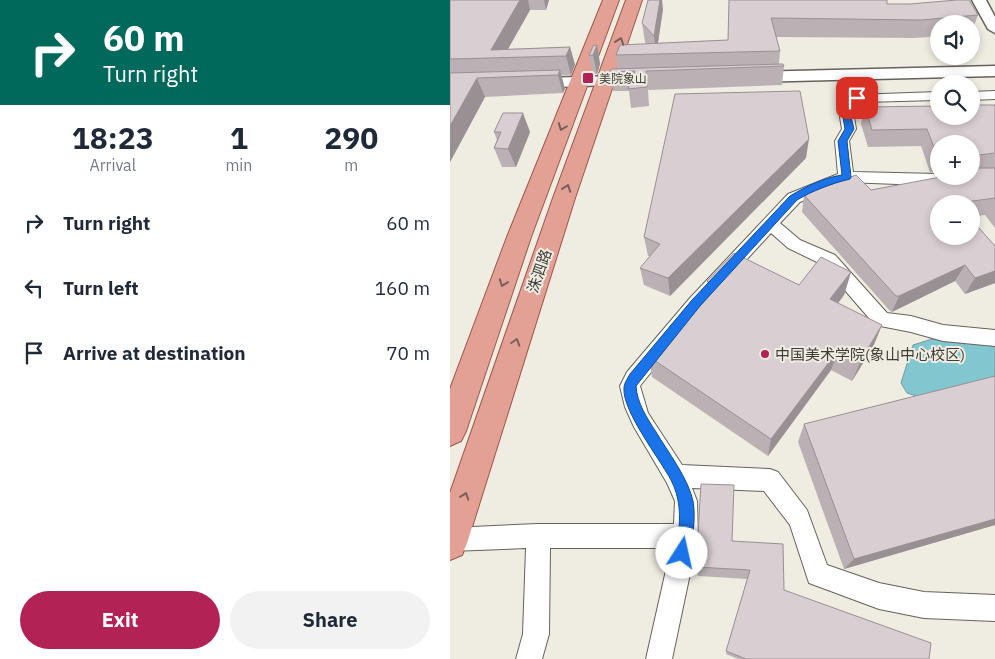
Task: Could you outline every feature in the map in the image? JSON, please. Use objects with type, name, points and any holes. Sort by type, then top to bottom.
[{"type":"main road","name":"洙泗路","points":[[450,540],[560,208],[593,81],[611,0]]},
{"type":"main road","name":"洙泗路","points":[[450,431],[519,237],[593,81],[634,0]]},
{"type":"street","points":[[979,0],[995,29]]},
{"type":"street","points":[[735,78],[995,71]]},
{"type":"street","points":[[516,83],[639,80]]},
{"type":"street","points":[[980,96],[995,95]]},
{"type":"street","points":[[846,177],[842,141],[850,129],[847,117],[857,98],[930,96]]},
{"type":"street","points":[[659,659],[686,536],[686,501],[676,476],[641,420],[630,394],[630,386],[634,378],[696,303],[794,198],[810,188],[831,180],[846,177],[923,180],[995,178]]},
{"type":"street","points":[[770,224],[794,244],[829,260],[882,320],[911,324],[942,333],[995,338]]},
{"type":"street","points":[[676,476],[770,480],[799,518],[818,574],[879,596],[924,604],[995,608]]},
{"type":"street","points":[[529,659],[536,634],[538,536]]},
{"type":"street","points":[[450,540],[538,536],[686,536]]},
{"type":"water","points":[[932,339],[995,344],[995,391],[919,397],[907,393],[901,383],[913,345]]},
{"type":"building","points":[[450,0],[520,0],[491,50],[570,47],[566,56],[450,59]]},
{"type":"building","points":[[648,0],[660,0],[654,36],[642,23]]},
{"type":"building","points":[[729,0],[887,0],[887,4],[910,4],[969,0],[978,15],[930,15],[930,19],[921,20],[771,18],[780,51],[616,55],[620,45],[728,40]]},
{"type":"building","points":[[597,45],[593,55],[589,56],[593,46]]},
{"type":"building","points":[[783,64],[784,66],[646,71],[647,87],[628,89],[635,71],[610,72],[611,69]]},
{"type":"building","points":[[560,70],[558,75],[477,78],[450,126],[450,73]]},
{"type":"building","points":[[800,91],[809,139],[668,278],[640,268],[660,244],[644,237],[675,94]]},
{"type":"building","points":[[980,105],[995,105],[995,153],[980,155],[980,135],[930,135],[930,137],[927,129],[872,130],[865,107],[930,106],[930,125],[980,125]]},
{"type":"building","points":[[503,113],[523,113],[508,149],[494,148],[501,132],[494,132]]},
{"type":"building","points":[[980,168],[995,168],[995,198],[980,200],[980,195],[930,195],[930,245],[980,245],[980,229],[995,246],[995,271],[975,278],[965,265],[896,296],[804,195],[856,175],[871,190],[930,179],[930,185],[980,185]]},
{"type":"building","points":[[734,253],[799,285],[821,257],[851,272],[830,299],[882,325],[861,360],[839,349],[771,439],[648,356],[716,286],[707,281]]},
{"type":"building","points":[[995,376],[995,519],[854,559],[804,424]]},
{"type":"building","points":[[701,484],[734,485],[732,541],[783,544],[784,590],[931,643],[929,659],[746,659],[726,651],[750,570],[696,567]]},
{"type":"place","name":"美院象山","points":[[588,78]]},
{"type":"place","name":"中国美术学院(象山中心校区)","points":[[765,354]]},
{"type":"route","points":[[682,553],[686,536],[687,518],[686,501],[682,487],[641,420],[630,394],[630,386],[634,378],[696,303],[794,198],[810,188],[831,180],[846,177],[842,141],[850,129],[847,117],[857,98]]}]
